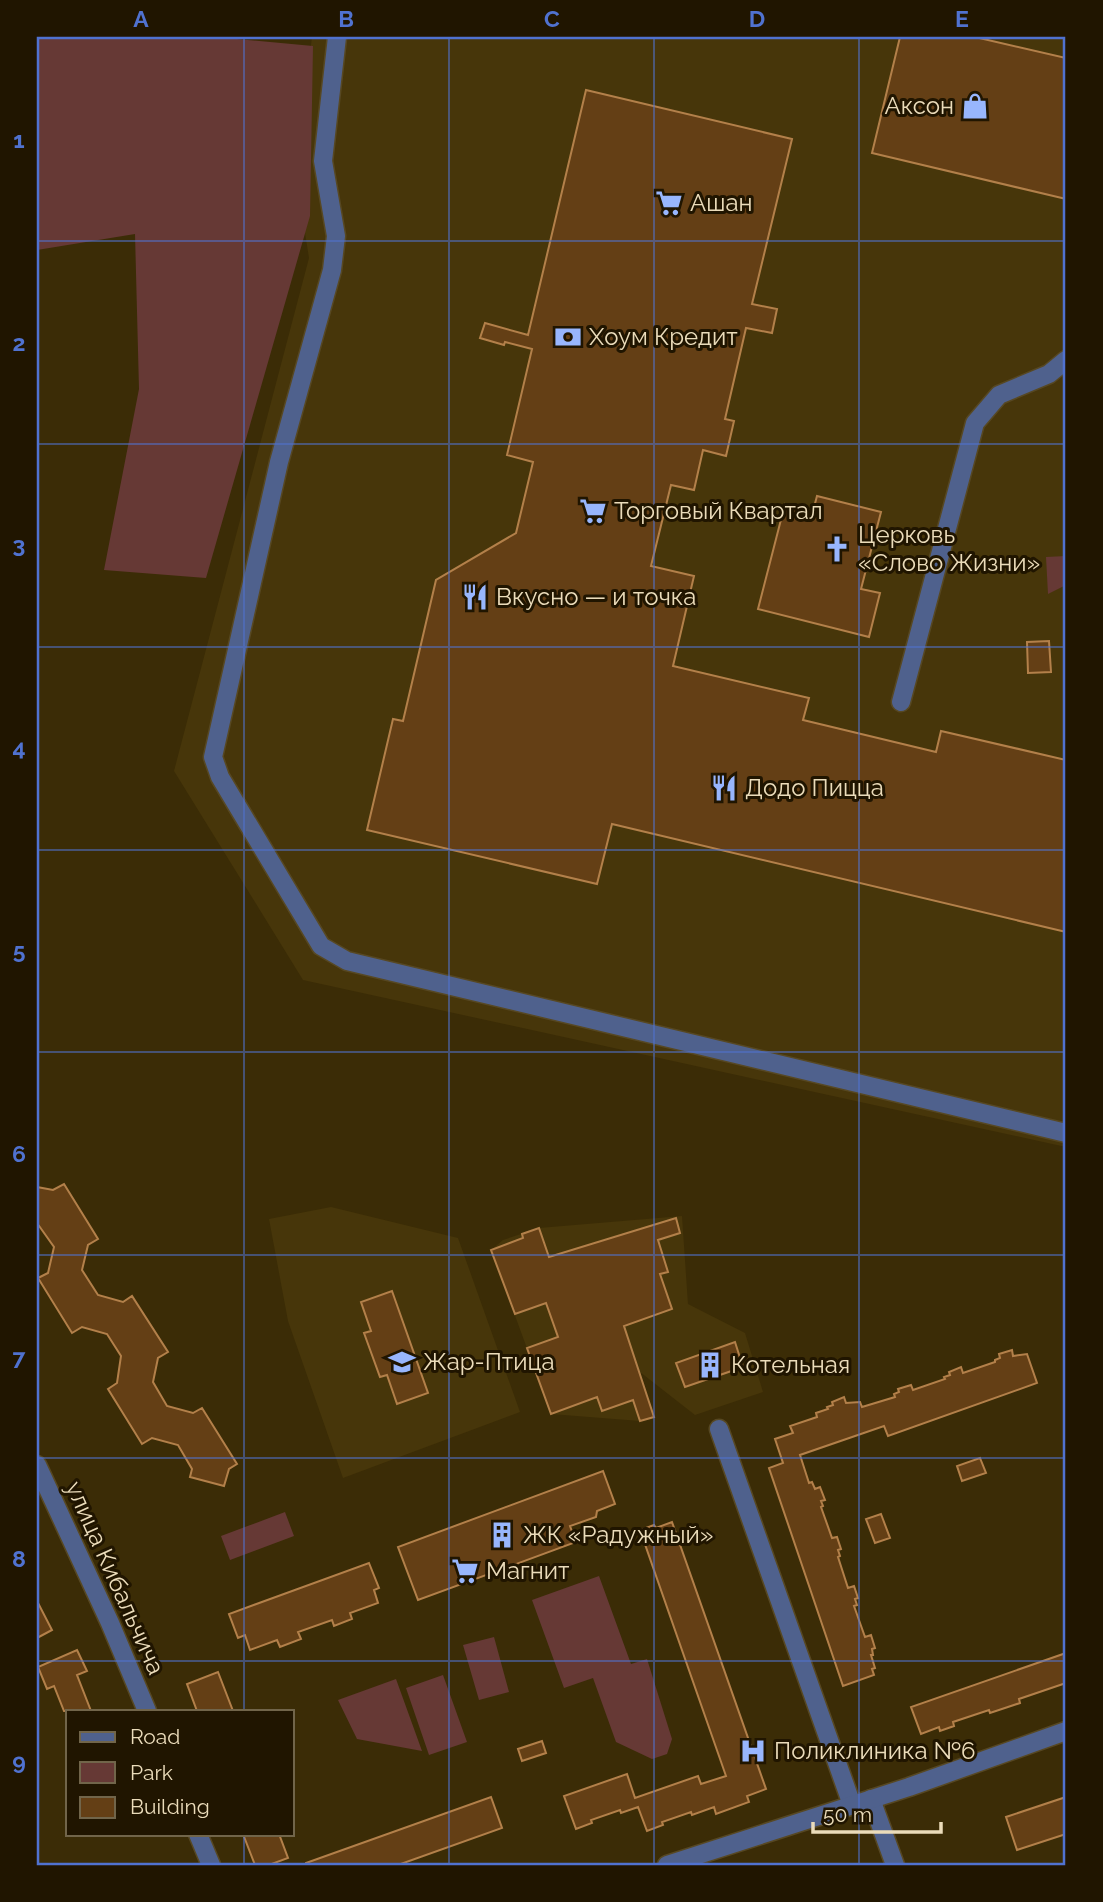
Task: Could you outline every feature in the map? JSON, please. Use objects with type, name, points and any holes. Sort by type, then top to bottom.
[{"type":"street","points":[[337,37],[323,161],[336,236],[332,270],[279,462],[213,757],[220,777],[321,946],[348,961],[1066,1133]]},
{"type":"street","points":[[901,702],[975,423],[999,395],[1049,374],[1066,360]]},
{"type":"street","points":[[719,1429],[852,1805]]},
{"type":"street","name":"улица Кибальчича","points":[[37,1465],[110,1623],[147,1710]]},
{"type":"street","points":[[667,1865],[1066,1731]]},
{"type":"street","points":[[872,1798],[895,1865]]},
{"type":"street","points":[[199,1836],[211,1865]]},
{"type":"shaded area","points":[[312,37],[1066,37],[1066,1147],[303,980],[174,771],[309,258],[295,170]]},
{"type":"shaded area","name":"Жар-Птица","points":[[331,1207],[458,1238],[520,1412],[343,1478],[288,1321],[269,1219]]},
{"type":"shaded area","points":[[682,1216],[688,1304],[745,1333],[763,1392],[695,1415],[640,1372],[654,1417],[640,1421],[551,1414],[491,1250],[503,1240],[539,1228]]},
{"type":"green space","points":[[37,37],[215,37],[313,46],[310,216],[206,578],[104,570],[139,389],[135,234],[37,250]]},
{"type":"green space","points":[[1066,556],[1066,585],[1048,594],[1046,557]]},
{"type":"green space","points":[[285,1512],[294,1536],[230,1560],[221,1536]]},
{"type":"green space","points":[[599,1576],[631,1664],[647,1659],[672,1739],[667,1754],[652,1759],[616,1742],[593,1678],[564,1688],[532,1600]]},
{"type":"green space","points":[[494,1637],[509,1692],[479,1700],[463,1645]]},
{"type":"green space","points":[[443,1675],[467,1742],[429,1755],[406,1688]]},
{"type":"green space","points":[[396,1679],[422,1751],[357,1739],[338,1700]]},
{"type":"building","name":"Аксон","points":[[900,37],[975,37],[1066,58],[1066,199],[872,153]]},
{"type":"building","name":"Торговый Квартал","points":[[586,90],[792,139],[752,304],[777,309],[772,333],[746,328],[725,419],[734,421],[726,456],[703,450],[694,490],[671,485],[651,566],[694,576],[673,666],[809,698],[803,720],[936,752],[941,731],[1066,760],[1066,932],[612,824],[597,884],[367,830],[393,719],[403,721],[436,580],[516,533],[533,462],[507,455],[532,349],[480,338],[485,323],[528,335]]},
{"type":"building","points":[[817,496],[881,512],[861,589],[880,593],[869,637],[758,609],[785,504],[813,511]]},
{"type":"building","points":[[1049,641],[1051,672],[1028,673],[1027,642]]},
{"type":"building","points":[[64,1184],[98,1239],[88,1245],[82,1270],[98,1295],[123,1302],[132,1296],[168,1352],[158,1358],[153,1382],[167,1406],[193,1413],[202,1408],[237,1464],[229,1469],[224,1486],[190,1477],[192,1469],[178,1445],[152,1438],[142,1444],[108,1389],[117,1383],[121,1356],[107,1334],[82,1327],[72,1333],[38,1278],[48,1273],[54,1247],[37,1223],[37,1187],[53,1190]]},
{"type":"building","points":[[676,1218],[680,1233],[658,1240],[668,1272],[660,1274],[672,1309],[624,1326],[654,1417],[640,1421],[633,1400],[602,1411],[597,1397],[551,1414],[527,1348],[558,1337],[546,1303],[515,1314],[491,1250],[523,1238],[522,1234],[539,1228],[549,1257]]},
{"type":"building","points":[[392,1291],[428,1393],[397,1404],[387,1375],[380,1377],[364,1333],[371,1331],[361,1302]]},
{"type":"building","name":"Котельная","points":[[735,1342],[743,1367],[685,1387],[676,1363]]},
{"type":"building","points":[[1012,1350],[1013,1356],[1027,1354],[1037,1383],[888,1436],[884,1426],[800,1455],[809,1483],[812,1482],[815,1489],[820,1487],[825,1500],[821,1501],[821,1507],[832,1538],[837,1537],[841,1549],[838,1550],[838,1557],[848,1588],[854,1586],[858,1598],[855,1599],[857,1605],[854,1606],[865,1637],[871,1635],[875,1648],[872,1649],[871,1655],[874,1675],[843,1686],[769,1468],[783,1463],[775,1439],[793,1433],[790,1426],[817,1417],[816,1413],[828,1409],[827,1407],[833,1405],[832,1402],[844,1397],[846,1403],[860,1402],[862,1407],[895,1397],[898,1389],[911,1385],[913,1390],[945,1379],[944,1377],[950,1375],[949,1372],[961,1367],[963,1373],[995,1362],[1000,1358],[999,1354]]},
{"type":"building","points":[[980,1458],[986,1473],[962,1481],[957,1466]]},
{"type":"building","name":"ЖК «Радужный»","points":[[603,1471],[615,1504],[597,1511],[596,1517],[570,1526],[576,1542],[418,1600],[398,1547]]},
{"type":"building","points":[[881,1514],[890,1538],[875,1543],[866,1519]]},
{"type":"building","points":[[672,1522],[766,1789],[747,1796],[749,1802],[716,1814],[714,1807],[692,1815],[691,1812],[662,1822],[663,1825],[647,1831],[638,1807],[591,1820],[592,1823],[576,1829],[564,1796],[627,1774],[635,1798],[698,1776],[701,1784],[726,1776],[640,1530]]},
{"type":"building","points":[[369,1563],[379,1588],[374,1590],[378,1603],[350,1613],[352,1619],[334,1626],[332,1620],[298,1632],[301,1639],[280,1647],[277,1640],[250,1650],[245,1635],[238,1638],[229,1614]]},
{"type":"building","points":[[37,1601],[52,1630],[37,1638]]},
{"type":"building","points":[[77,1650],[87,1671],[77,1675],[91,1710],[64,1711],[54,1686],[47,1689],[38,1667]]},
{"type":"building","points":[[1066,1653],[1066,1683],[1019,1699],[1020,1703],[953,1722],[954,1726],[940,1731],[939,1727],[921,1734],[911,1707]]},
{"type":"building","points":[[218,1672],[233,1710],[197,1710],[187,1684]]},
{"type":"building","points":[[542,1741],[546,1753],[522,1761],[518,1749]]},
{"type":"building","points":[[491,1797],[502,1828],[398,1865],[306,1865],[306,1863]]},
{"type":"building","points":[[1066,1797],[1066,1834],[1017,1850],[1006,1817]]},
{"type":"building","points":[[244,1836],[280,1836],[288,1858],[269,1865],[255,1865]]},
{"type":"place","name":"Аксон","points":[[975,106]]},
{"type":"place","name":"Ашан","points":[[669,203]]},
{"type":"place","name":"Хоум Кредит","points":[[568,337]]},
{"type":"place","name":"Торговый Квартал","points":[[593,511]]},
{"type":"place","name":"Церковь «Слово Жизни»","points":[[837,549]]},
{"type":"place","name":"Вкусно — и точка","points":[[475,597]]},
{"type":"place","name":"Додо Пицца","points":[[724,788]]},
{"type":"place","name":"Жар-Птица","points":[[402,1362]]},
{"type":"place","name":"Котельная","points":[[710,1365]]},
{"type":"place","name":"ЖК «Радужный»","points":[[502,1535]]},
{"type":"place","name":"Магнит","points":[[465,1571]]},
{"type":"place","name":"Поликлиника №6","points":[[753,1751]]}]
